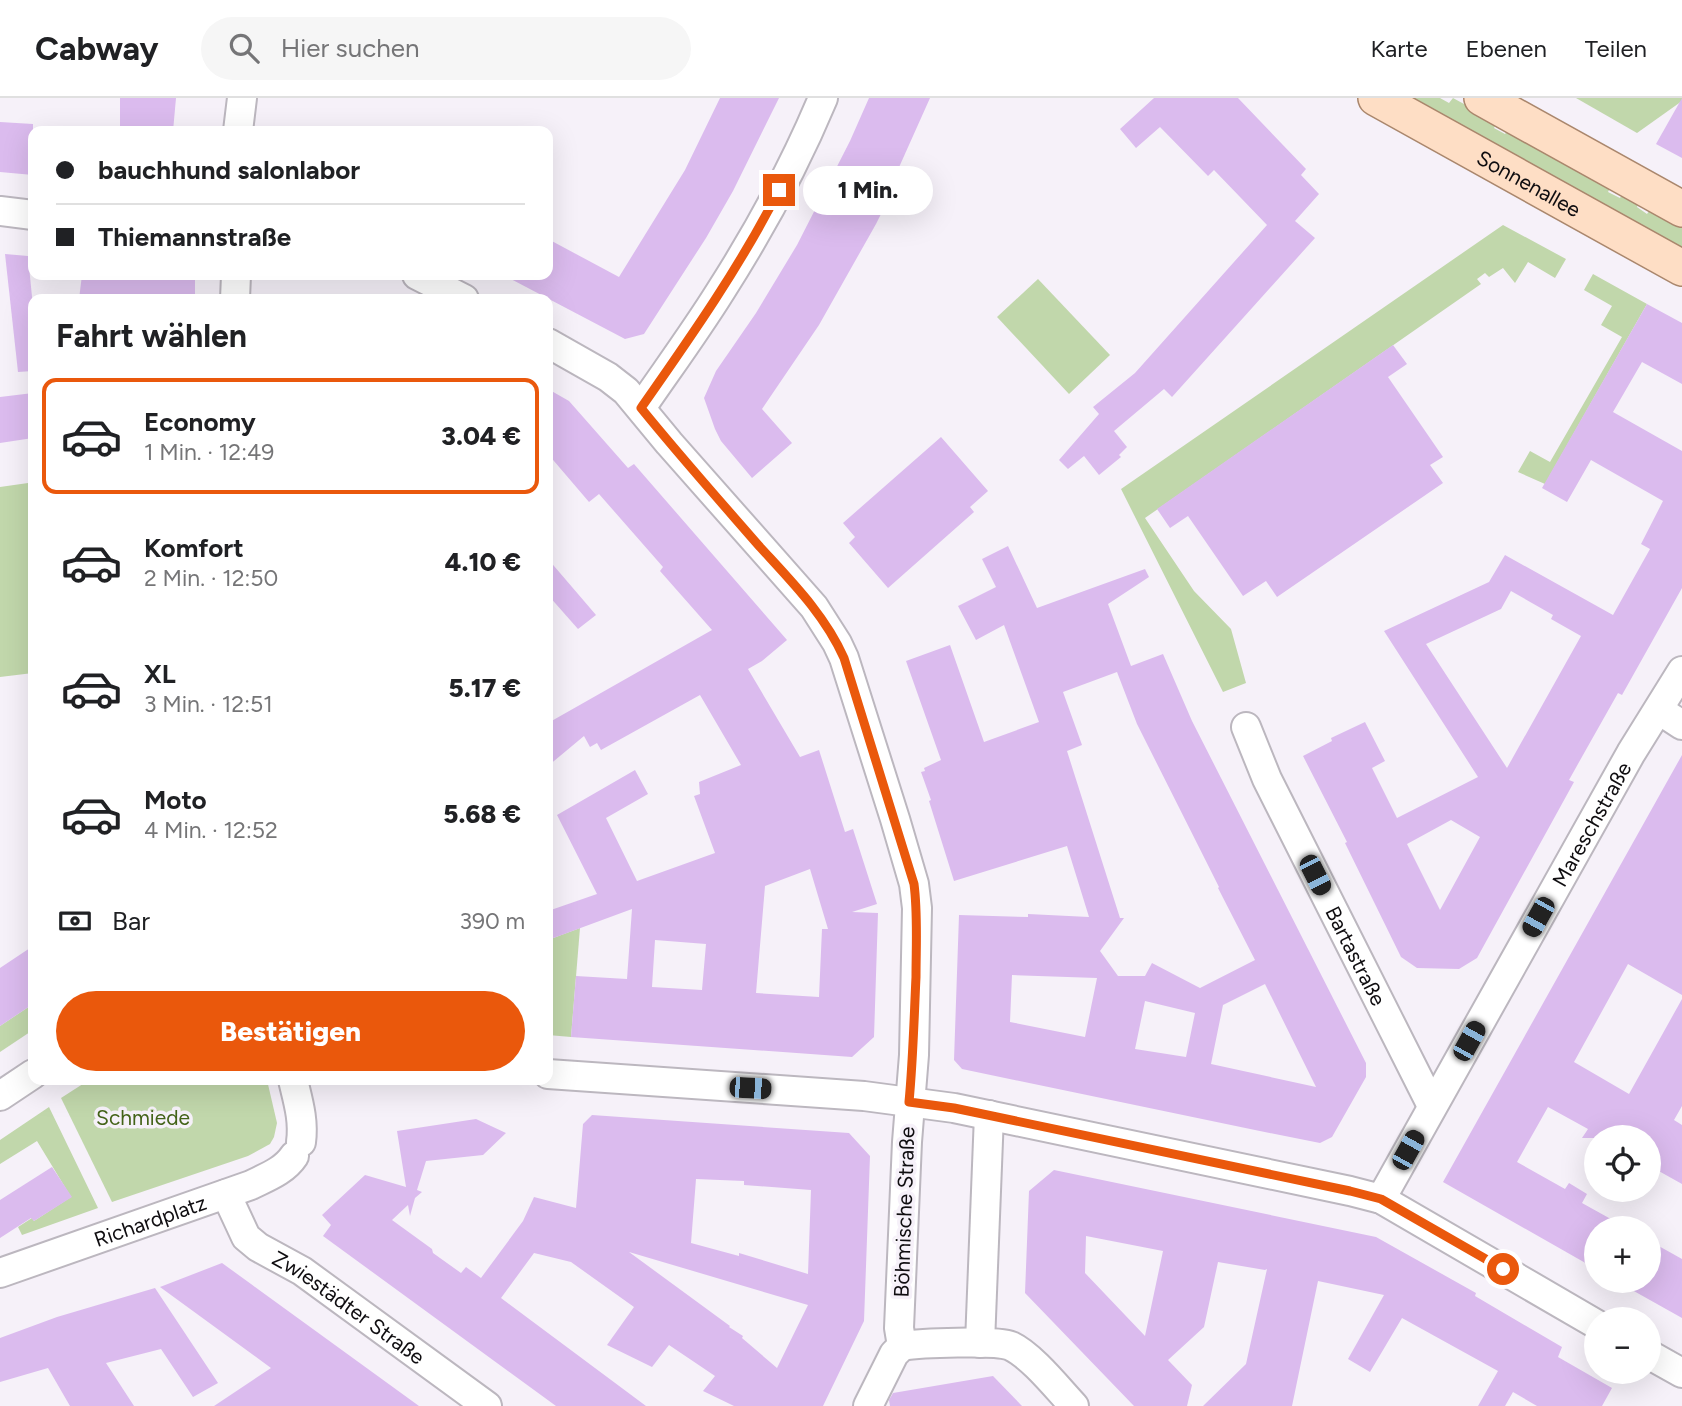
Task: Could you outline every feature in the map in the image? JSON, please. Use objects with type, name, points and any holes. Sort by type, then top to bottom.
[{"type":"main road","name":"Sonnenallee","points":[[1376,98],[1682,268]]},
{"type":"main road","points":[[1482,98],[1682,209]]},
{"type":"street","points":[[239,126],[242,98]]},
{"type":"street","points":[[641,408],[720,292],[768,211],[823,98]]},
{"type":"street","points":[[0,211],[28,214]]},
{"type":"street","points":[[427,280],[454,294]]},
{"type":"street","name":"Böhmische Straße","points":[[553,347],[608,377],[626,391],[814,607],[844,658],[914,884],[917,908],[914,1055],[909,1102],[900,1328],[902,1346]]},
{"type":"street","name":"Mareschstraße","points":[[1381,1199],[1635,746],[1670,717],[1682,671]]},
{"type":"street","name":"Bartastraße","points":[[1246,727],[1267,779],[1432,1106]]},
{"type":"street","points":[[553,1074],[864,1096],[954,1108],[1350,1191],[1381,1199],[1584,1317]]},
{"type":"street","points":[[0,1096],[28,1077]]},
{"type":"street","name":"Richardplatz","points":[[0,1273],[226,1194],[277,1173],[290,1162],[303,1127],[294,1085]]},
{"type":"street","points":[[980,1343],[989,1115]]},
{"type":"street","name":"Zwiestädter Straße","points":[[226,1194],[246,1237],[258,1247],[302,1271],[487,1406]]},
{"type":"street","points":[[868,1406],[894,1354],[902,1346],[916,1343],[1009,1345],[1025,1355],[1074,1406]]},
{"type":"street","points":[[1661,1361],[1682,1373]]},
{"type":"green space","points":[[1410,98],[1440,98],[1449,103],[1453,98],[1497,122],[1494,128],[1505,134],[1509,129],[1611,186],[1608,192],[1620,198],[1623,193],[1639,202],[1637,207],[1647,214],[1651,208],[1682,226],[1682,249]]},
{"type":"green space","points":[[1576,98],[1682,98],[1682,101],[1637,133]]},
{"type":"green space","points":[[1503,225],[1566,259],[1555,278],[1528,262],[1515,283],[1503,268],[1489,277],[1485,273],[1477,279],[1481,284],[1145,518],[1194,591],[1231,629],[1246,683],[1223,692],[1121,489]]},
{"type":"green space","points":[[1593,274],[1647,304],[1545,484],[1518,472],[1530,451],[1550,462],[1622,337],[1601,325],[1612,306],[1584,290]]},
{"type":"green space","points":[[1038,279],[1110,355],[1069,394],[997,317]]},
{"type":"green space","points":[[28,483],[28,674],[0,677],[0,487]]},
{"type":"green space","points":[[580,928],[571,1037],[553,1035],[553,938]]},
{"type":"green space","points":[[28,1007],[28,1033],[0,1052],[0,1026]]},
{"type":"green space","name":"Schmiede","points":[[81,1085],[268,1085],[277,1123],[270,1144],[248,1156],[112,1202],[61,1098]]},
{"type":"green space","points":[[49,1107],[98,1208],[22,1235],[18,1227],[32,1218],[34,1221],[71,1197],[37,1141],[0,1164],[0,1140]]},
{"type":"building","points":[[120,98],[176,98],[173,126],[120,126]]},
{"type":"building","points":[[720,98],[779,98],[733,191],[644,334],[625,339],[553,301],[553,294],[539,294],[513,280],[553,280],[553,242],[619,277],[685,170]]},
{"type":"building","points":[[869,98],[930,98],[896,174],[900,176],[876,224],[819,325],[762,409],[792,443],[752,478],[721,441],[704,398],[716,371],[756,313],[797,245]]},
{"type":"building","points":[[1154,98],[1238,98],[1306,169],[1301,175],[1319,194],[1295,221],[1315,238],[1172,397],[1164,389],[1114,431],[1127,447],[1119,455],[1121,457],[1099,475],[1084,456],[1068,469],[1059,460],[1099,414],[1093,407],[1135,373],[1267,225],[1214,170],[1208,176],[1160,127],[1136,148],[1120,129]]},
{"type":"building","points":[[1682,98],[1682,158],[1656,144]]},
{"type":"building","points":[[0,122],[33,124],[28,126],[28,175],[0,172]]},
{"type":"building","points":[[5,254],[28,256],[28,280],[30,280],[32,294],[28,294],[28,371],[18,372]]},
{"type":"building","points":[[81,280],[195,280],[195,294],[80,294]]},
{"type":"building","points":[[1647,304],[1682,323],[1682,384],[1642,362],[1613,412],[1682,451],[1682,588],[1622,695],[1618,693],[1569,780],[1574,782],[1477,958],[1459,969],[1417,968],[1401,957],[1303,756],[1332,741],[1331,738],[1365,722],[1385,761],[1372,768],[1397,818],[1478,777],[1384,631],[1489,582],[1505,555],[1613,615],[1650,549],[1641,544],[1663,501],[1591,460],[1567,502],[1542,488]],"holes":[[[1511,591],[1553,615],[1551,619],[1581,636],[1507,768],[1426,644],[1501,609]],[[1451,820],[1480,837],[1440,910],[1407,844]]]},
{"type":"building","points":[[1393,345],[1407,364],[1388,377],[1443,457],[1430,465],[1443,483],[1277,597],[1266,581],[1243,596],[1188,516],[1170,528],[1157,509]]},
{"type":"building","points":[[553,392],[569,401],[628,468],[634,464],[787,640],[748,669],[800,757],[819,750],[845,832],[853,829],[877,904],[852,912],[878,913],[874,1037],[852,1057],[571,1037],[576,976],[627,979],[632,909],[553,938],[553,909],[597,894],[557,815],[635,770],[648,794],[606,818],[637,881],[715,853],[694,796],[700,794],[699,782],[741,765],[700,695],[601,750],[597,743],[590,747],[584,736],[553,762],[553,720],[712,630],[660,571],[663,567],[599,494],[589,502],[553,460]],"holes":[[[810,869],[828,929],[822,929],[819,997],[756,993],[765,886]],[[655,940],[706,944],[702,990],[652,987]]]},
{"type":"building","points":[[28,394],[28,439],[0,443],[0,397]]},
{"type":"building","points":[[941,437],[988,491],[970,507],[974,512],[888,588],[849,543],[855,537],[843,523]]},
{"type":"building","points":[[1008,546],[1037,608],[1145,569],[1149,577],[1108,604],[1131,666],[1163,654],[1192,721],[1366,1063],[1366,1077],[1332,1137],[1320,1143],[1255,1130],[962,1069],[954,1060],[959,915],[1089,917],[1067,846],[954,881],[929,801],[931,800],[921,772],[941,760],[906,661],[950,645],[984,742],[1039,722],[1004,625],[976,640],[958,606],[996,587],[982,559]],"holes":[[[1117,672],[1137,724],[1255,960],[1200,988],[1152,963],[1145,976],[1118,976],[1100,951],[1124,918],[1120,918],[1067,751],[1082,745],[1063,692]],[[1012,975],[1097,978],[1085,1037],[1010,1022]],[[1265,984],[1316,1087],[1211,1064],[1223,1005]],[[1145,1001],[1195,1013],[1186,1057],[1135,1049]]]},
{"type":"building","points":[[553,565],[596,615],[578,629],[553,601]]},
{"type":"building","points":[[1682,755],[1682,995],[1628,964],[1574,1062],[1629,1094],[1682,999],[1682,1106],[1674,1120],[1682,1125],[1682,1184],[1661,1172],[1661,1125],[1584,1127],[1548,1107],[1517,1162],[1565,1189],[1569,1183],[1584,1192],[1582,1203],[1605,1216],[1584,1216],[1584,1262],[1443,1182]]},
{"type":"building","points":[[28,949],[28,1007],[0,1026],[0,968]]},
{"type":"building","points":[[592,1115],[849,1133],[870,1156],[864,1321],[823,1406],[734,1406],[703,1391],[715,1376],[669,1345],[652,1367],[607,1345],[634,1307],[571,1262],[534,1253],[501,1298],[646,1406],[556,1406],[323,1236],[331,1225],[322,1215],[365,1175],[406,1187],[397,1131],[476,1119],[506,1133],[483,1155],[426,1161],[417,1190],[422,1192],[415,1198],[410,1216],[408,1205],[392,1220],[461,1273],[466,1267],[481,1278],[523,1221],[534,1197],[576,1208],[583,1124]],"holes":[[[696,1179],[744,1181],[744,1185],[811,1190],[808,1274],[739,1253],[739,1256],[691,1243]],[[629,1252],[808,1305],[777,1368],[742,1338],[743,1336]]]},
{"type":"building","points":[[52,1167],[72,1197],[0,1238],[0,1200]]},
{"type":"building","points":[[1054,1170],[1376,1237],[1476,1293],[1475,1296],[1562,1347],[1558,1357],[1584,1372],[1584,1384],[1605,1384],[1612,1388],[1602,1406],[1537,1406],[1513,1392],[1505,1406],[1478,1406],[1498,1371],[1402,1318],[1370,1372],[1348,1359],[1384,1295],[1318,1281],[1292,1406],[1203,1406],[1246,1364],[1267,1269],[1218,1262],[1204,1327],[1168,1360],[1192,1385],[1187,1406],[1134,1406],[1025,1293],[1029,1191]],"holes":[[[1086,1236],[1163,1251],[1145,1336],[1085,1273]]]},
{"type":"building","points":[[1661,1247],[1682,1259],[1682,1318],[1637,1293],[1661,1293]]},
{"type":"building","points":[[222,1263],[419,1406],[214,1406],[271,1368],[160,1287]]},
{"type":"building","points":[[155,1288],[218,1383],[193,1397],[161,1349],[106,1363],[134,1406],[70,1406],[48,1368],[0,1382],[0,1338],[57,1317]]},
{"type":"building","points":[[993,1376],[1022,1406],[890,1406],[889,1400],[893,1393]]},
{"type":"route","points":[[779,190],[720,292],[641,408],[814,607],[844,658],[914,884],[917,908],[914,1055],[909,1102],[954,1108],[1381,1199],[1503,1269]]}]
